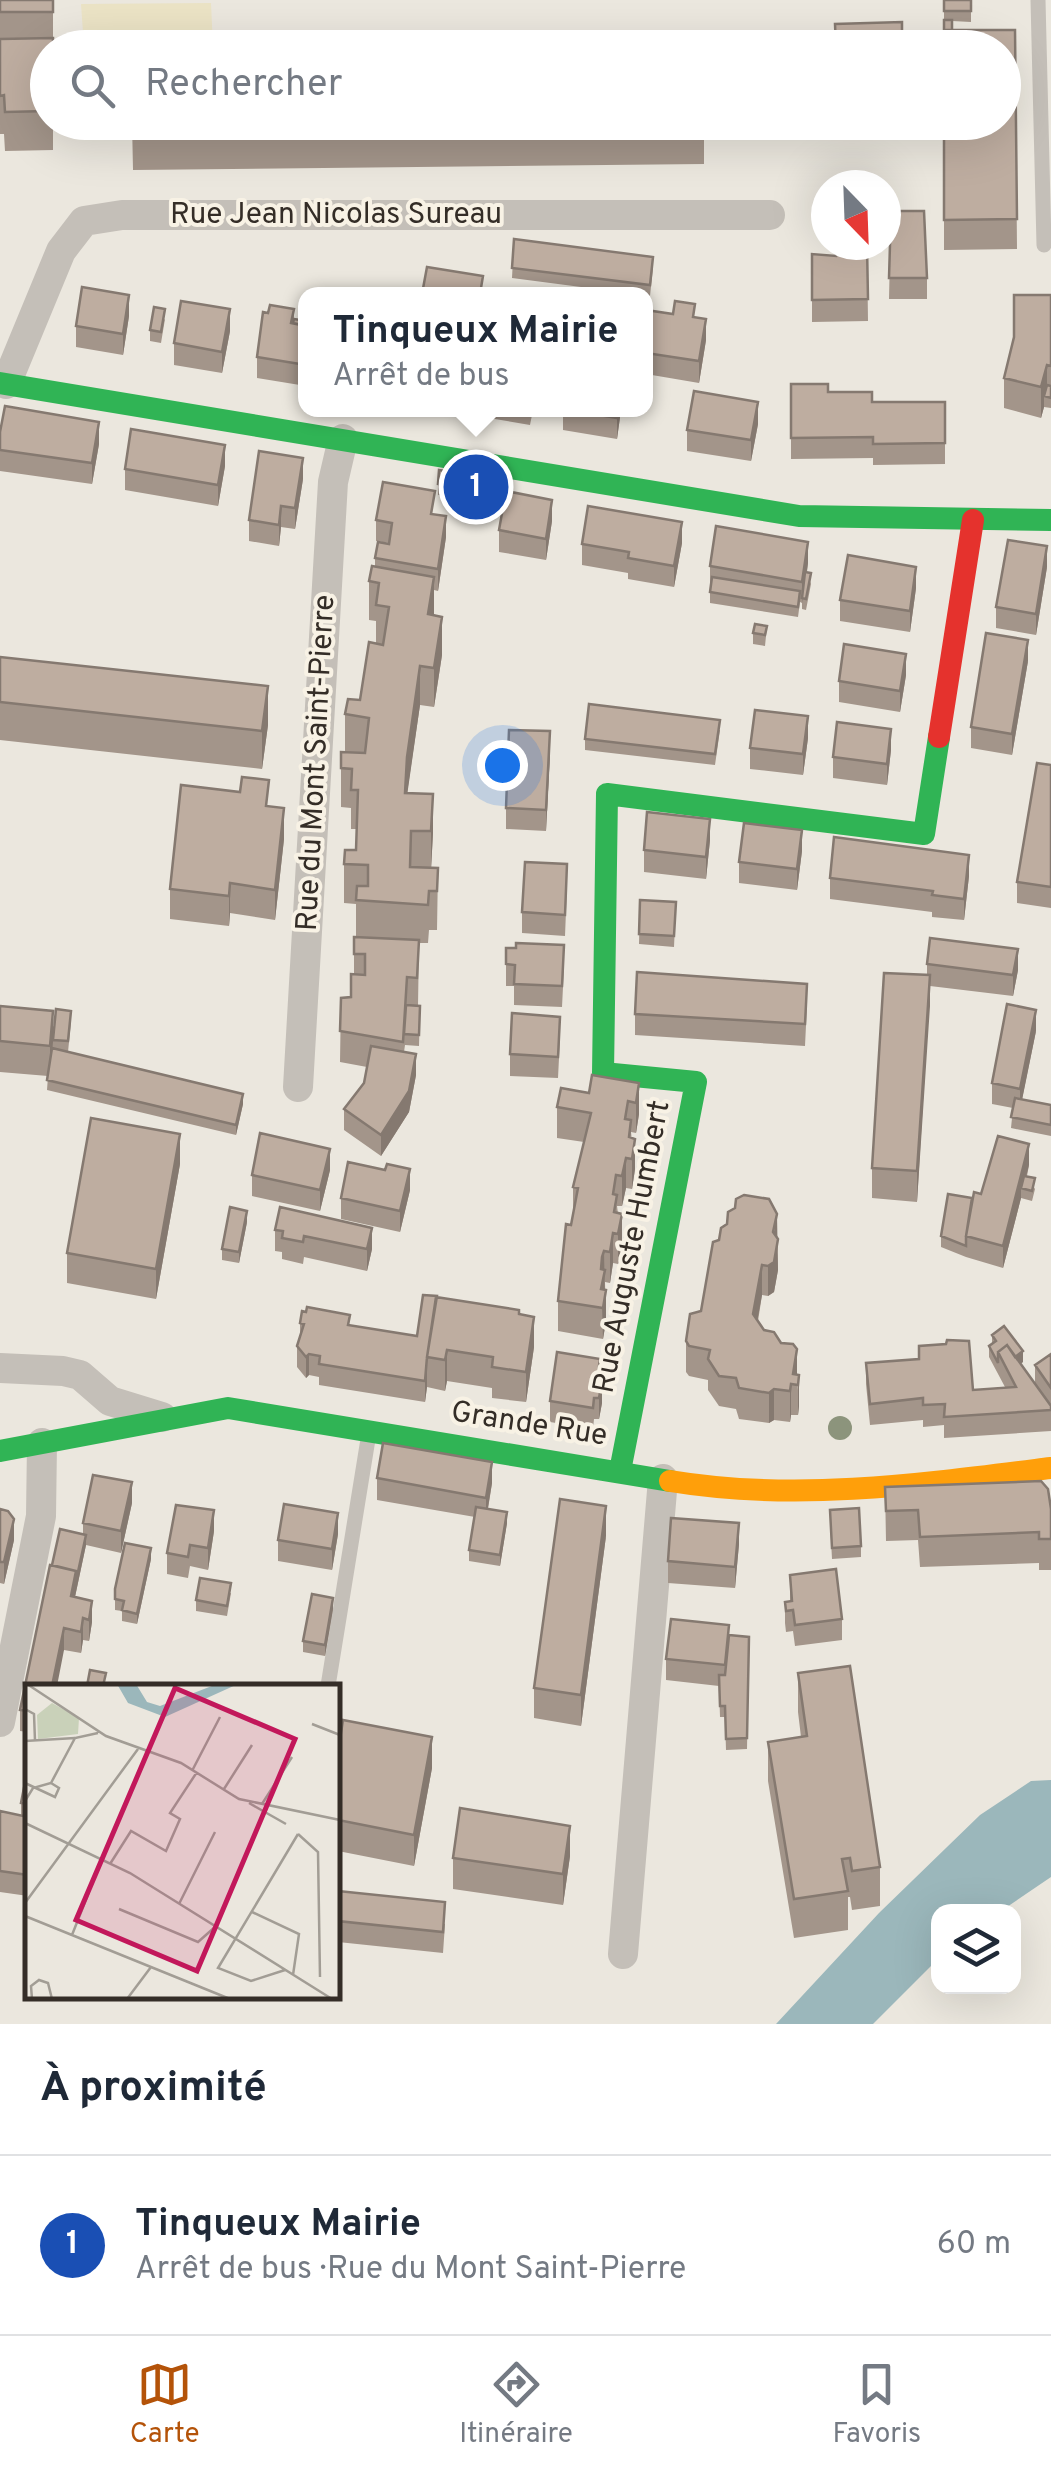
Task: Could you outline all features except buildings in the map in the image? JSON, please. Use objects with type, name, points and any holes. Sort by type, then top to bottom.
[{"type":"street","name":"Rue Jean Nicolas Sureau","points":[[3,384],[61,251],[84,221],[122,215],[770,216]]},
{"type":"street","points":[[3,384],[799,516],[1051,520]]},
{"type":"street","name":"Rue du Mont Saint-Pierre","points":[[298,1087],[333,482],[342,439]]},
{"type":"street","name":"Rue Auguste Humbert","points":[[620,1471],[696,1082],[603,1073],[607,794],[924,834],[973,520]]},
{"type":"street","points":[[0,1368],[80,1375],[110,1401],[165,1418]]},
{"type":"street","name":"Grande Rue","points":[[0,1451],[228,1408],[663,1479],[768,1492],[894,1488],[1051,1468]]},
{"type":"street","points":[[0,1722],[41,1516],[42,1443]]},
{"type":"street","points":[[623,1954],[663,1479]]},
{"type":"lane","points":[[1038,0],[1044,245]]},
{"type":"lane","points":[[328,1684],[370,1430]]},
{"type":"sand","points":[[211,3],[212,30],[83,30],[81,4]]},
{"type":"water","points":[[1051,1780],[1051,1877],[1011,1904],[931,1904],[931,1966],[873,2024],[776,2024],[879,1913],[980,1815],[1031,1781]]},
{"type":"traffic: fast","points":[[0,383],[799,516],[1051,520]]},
{"type":"traffic: fast","points":[[620,1471],[696,1082],[603,1073],[607,794],[924,834],[939,737]]},
{"type":"traffic: fast","points":[[0,1451],[228,1408],[670,1481]]},
{"type":"traffic: slow","points":[[670,1481],[717,1487],[813,1490],[908,1485],[1051,1468]]},
{"type":"traffic: jam","points":[[939,737],[973,520]]},
{"type":"place","name":"Tinqueux Mairie","points":[[476,487]]}]
